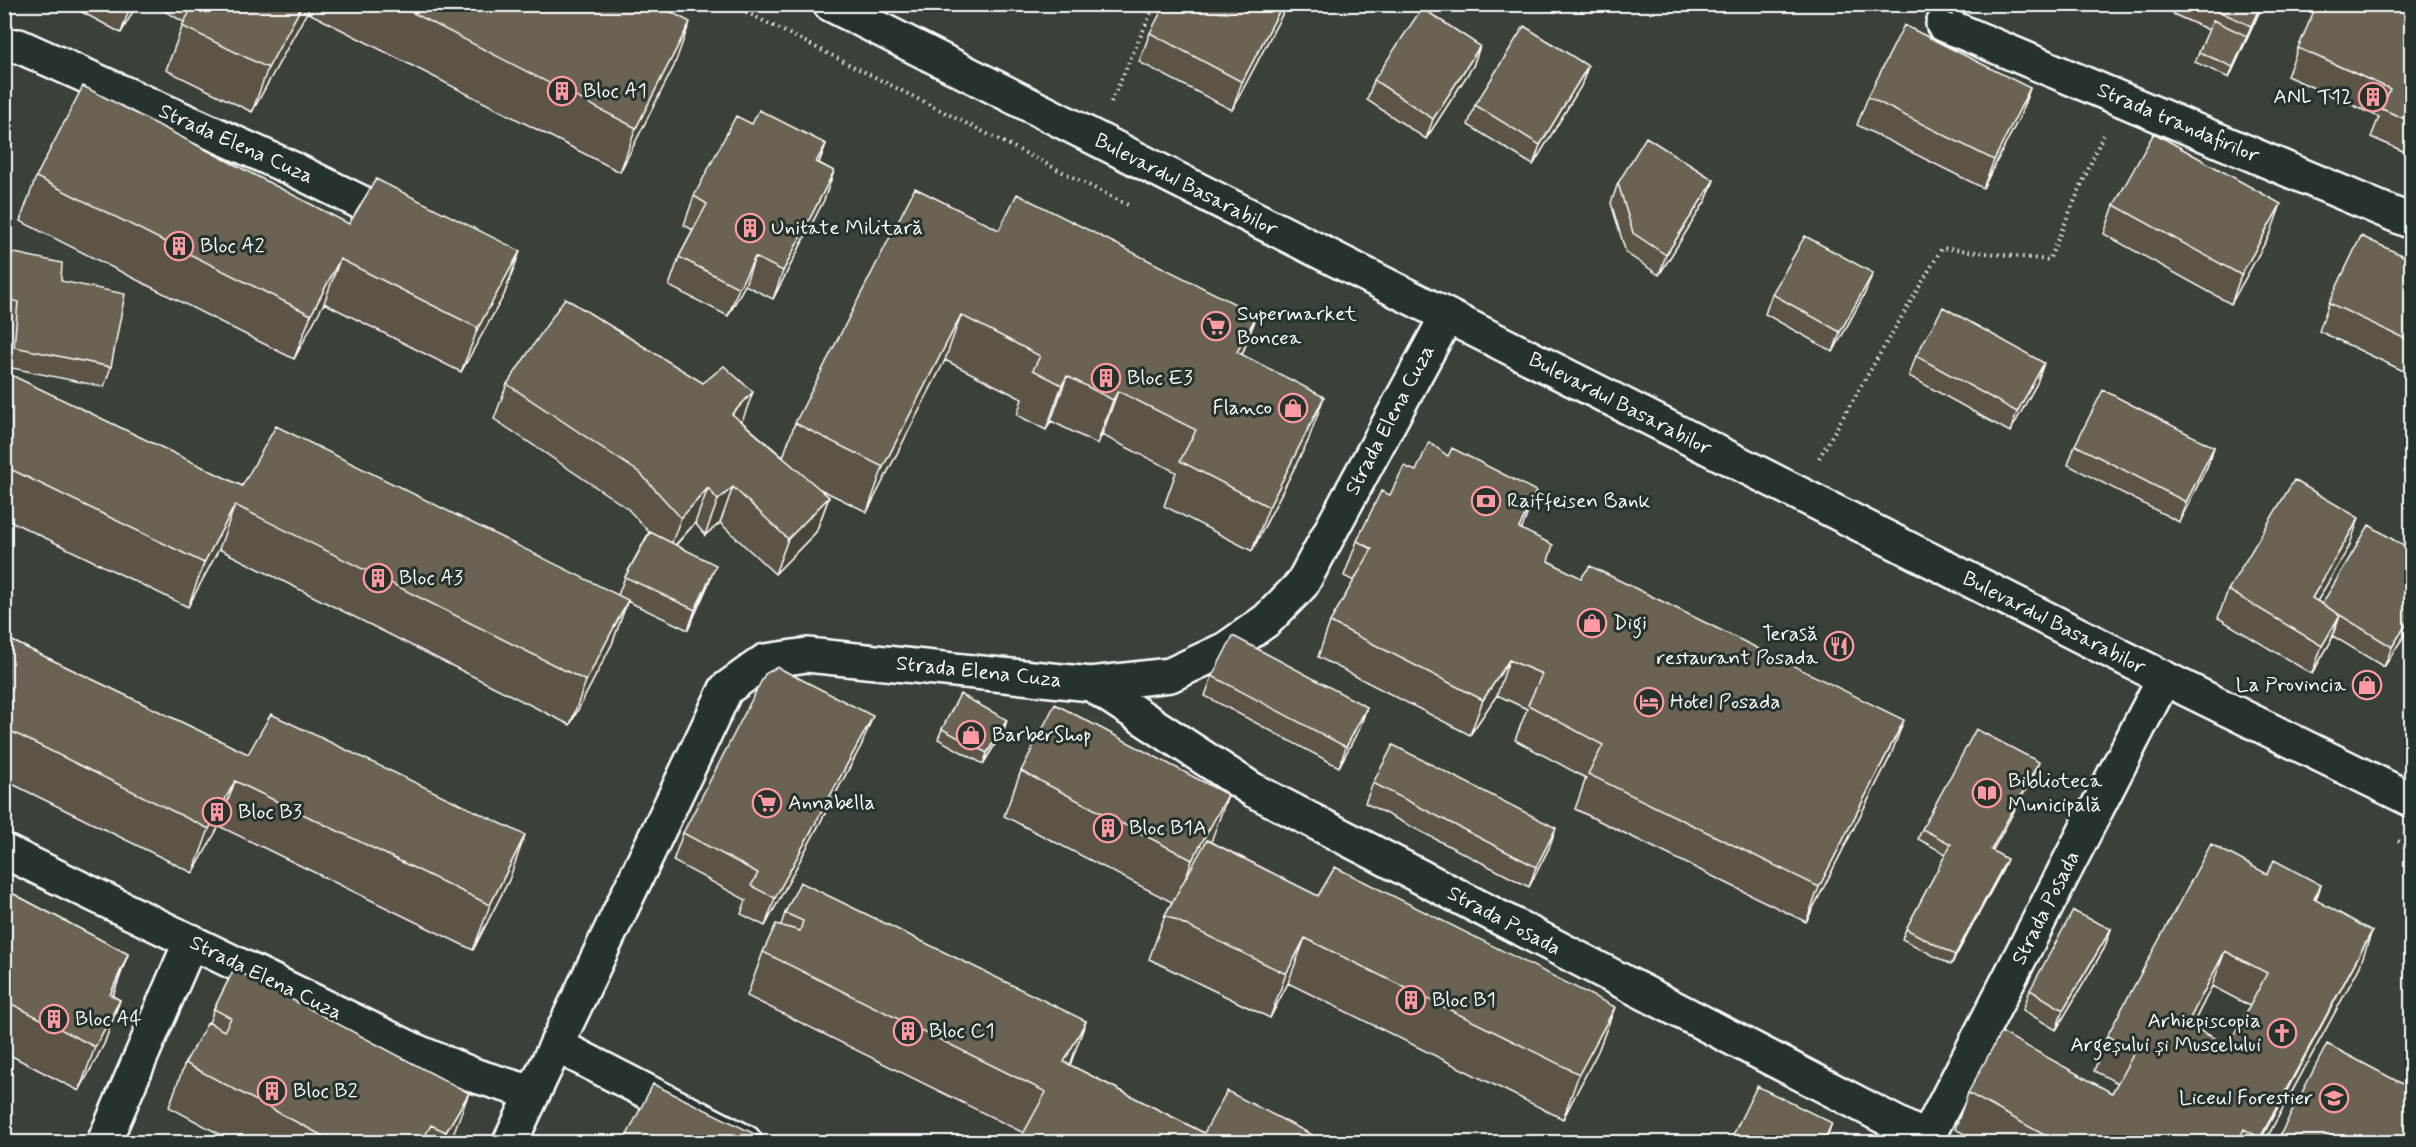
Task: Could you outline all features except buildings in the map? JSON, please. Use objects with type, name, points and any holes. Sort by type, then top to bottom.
[{"type":"street","name":"Bulevardul Basarabilor","points":[[830,4],[1798,494],[2412,800]]},
{"type":"street","name":"Strada trandafirilor","points":[[1943,24],[2412,222]]},
{"type":"street","name":"Strada Elena Cuza","points":[[4,46],[19,46],[293,169],[432,237]]},
{"type":"street","name":"Strada Elena Cuza","points":[[510,1143],[726,689],[765,661],[807,655],[1091,684],[1170,675],[1226,649],[1267,620],[1302,584],[1447,316]]},
{"type":"street","name":"Strada Posada","points":[[1091,684],[1253,790],[1926,1141],[2164,678]]},
{"type":"street","name":"Strada Elena Cuza","points":[[4,851],[418,1052],[476,1076],[533,1093]]},
{"type":"street","points":[[104,1143],[191,941]]},
{"type":"street","points":[[556,1045],[745,1143]]},
{"type":"path","points":[[1094,138],[1155,4]]},
{"type":"path","points":[[1798,494],[1942,248],[2049,260],[2119,98]]},
{"type":"place","name":"Bloc A1","points":[[562,91]]},
{"type":"place","name":"ANL T12","points":[[2373,97]]},
{"type":"place","name":"Unitate Militară","points":[[750,228]]},
{"type":"place","name":"Bloc A2","points":[[179,246]]},
{"type":"place","name":"Supermarket Boncea","points":[[1216,326]]},
{"type":"place","name":"Bloc E3","points":[[1106,378]]},
{"type":"place","name":"Flanco","points":[[1293,408]]},
{"type":"place","name":"Raiffeisen Bank","points":[[1486,501]]},
{"type":"place","name":"Bloc A3","points":[[378,578]]},
{"type":"place","name":"Digi","points":[[1592,623]]},
{"type":"place","name":"Terasă restaurant Posada","points":[[1839,646]]},
{"type":"place","name":"La Provincia","points":[[2367,685]]},
{"type":"place","name":"Hotel Posada","points":[[1649,702]]},
{"type":"place","name":"BarberShop","points":[[971,735]]},
{"type":"place","name":"Biblioteca Municipală","points":[[1987,793]]},
{"type":"place","name":"Annabella","points":[[767,803]]},
{"type":"place","name":"Bloc B3","points":[[217,812]]},
{"type":"place","name":"Bloc B1A","points":[[1108,828]]},
{"type":"place","name":"Bloc B1","points":[[1411,1000]]},
{"type":"place","name":"Bloc A4","points":[[54,1019]]},
{"type":"place","name":"Bloc C1","points":[[908,1031]]},
{"type":"place","name":"Arhiepiscopia Argeșului și Muscelului","points":[[2282,1033]]},
{"type":"place","name":"Bloc B2","points":[[272,1091]]},
{"type":"place","name":"Liceul Forestier","points":[[2334,1098]]}]
